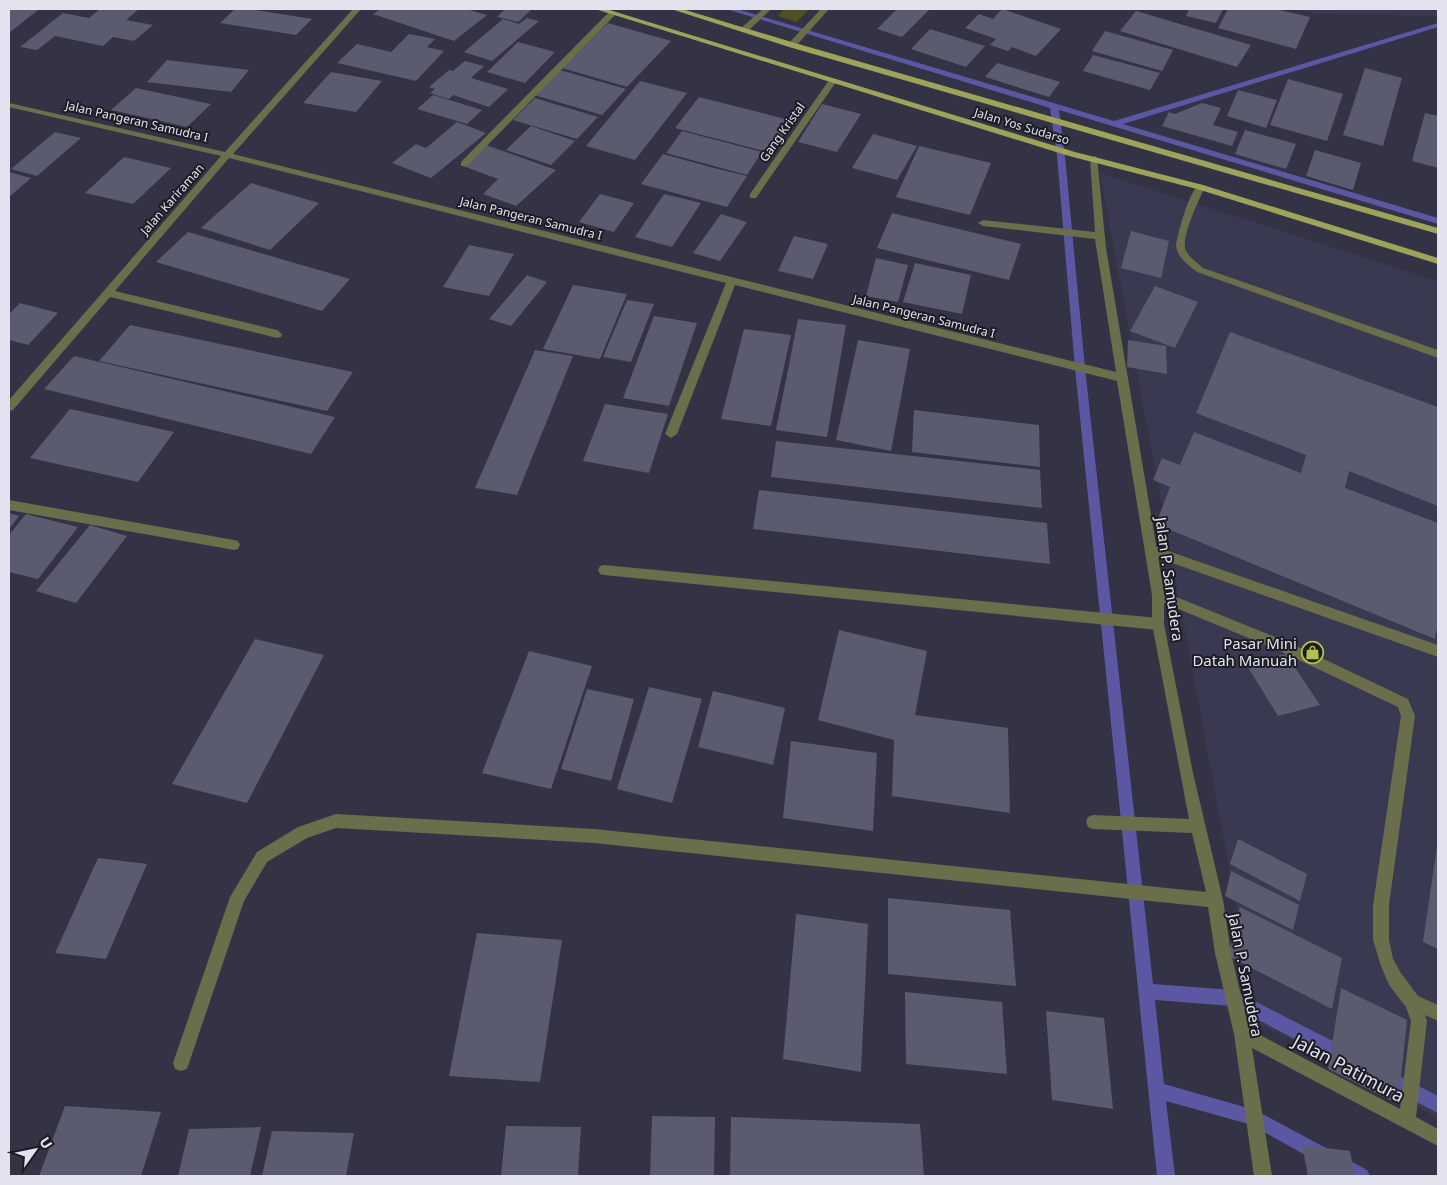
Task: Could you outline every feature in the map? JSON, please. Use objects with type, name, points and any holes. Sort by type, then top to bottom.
[{"type":"main road","name":"Jalan Yos Sudarso","points":[[599,9],[832,82],[1072,154],[1200,186],[1438,261]]},
{"type":"main road","name":"Jalan Yos Sudarso","points":[[675,9],[792,45],[1438,231]]},
{"type":"street","name":"Jalan Kariraman","points":[[9,407],[227,155],[357,9]]},
{"type":"street","points":[[744,30],[766,9]]},
{"type":"street","points":[[792,45],[825,9]]},
{"type":"street","points":[[464,164],[613,13]]},
{"type":"street","name":"Gang Kristal","points":[[753,196],[832,82]]},
{"type":"street","name":"Jalan Pangeran Samudra I","points":[[9,105],[227,155],[1123,378]]},
{"type":"street","name":"Jalan P. Samudera","points":[[1094,159],[1100,236],[1158,595],[1158,624],[1186,773],[1215,900],[1223,954],[1242,1034],[1263,1176]]},
{"type":"street","points":[[1200,186],[1182,235],[1180,248],[1185,257],[1200,270],[1438,354]]},
{"type":"street","points":[[983,223],[1100,236]]},
{"type":"street","points":[[671,434],[732,281]]},
{"type":"street","points":[[107,293],[277,334]]},
{"type":"street","points":[[9,505],[234,545]]},
{"type":"street","points":[[1151,550],[1438,651]]},
{"type":"street","points":[[604,570],[1158,624]]},
{"type":"street","points":[[1158,595],[1286,647],[1403,703],[1408,716],[1381,905],[1381,940],[1386,961],[1395,979],[1412,1002],[1418,1021],[1407,1121]]},
{"type":"street","points":[[181,1063],[238,897],[262,857],[303,832],[336,822],[594,836],[1215,900]]},
{"type":"street","points":[[1093,822],[1198,826]]},
{"type":"street","points":[[1412,1002],[1438,1013]]},
{"type":"street","name":"Jalan Patimura","points":[[1242,1034],[1438,1138]]},
{"type":"shaded area","points":[[1295,9],[1438,9],[1438,16],[1317,14]]},
{"type":"shaded area","name":"Pasar Mini Datah Manuah","points":[[1100,173],[1438,281],[1438,1118],[1258,1023]]},
{"type":"green space","points":[[784,9],[809,9],[797,22],[778,16]]},
{"type":"building","points":[[9,9],[29,9],[38,10],[9,33]]},
{"type":"building","points":[[100,9],[139,9],[126,20],[153,25],[134,41],[113,37],[103,46],[55,36],[37,50],[20,47],[63,13],[89,18]]},
{"type":"building","points":[[235,9],[249,9],[312,19],[296,35],[220,23]]},
{"type":"building","points":[[381,9],[466,9],[487,15],[454,41],[373,14]]},
{"type":"building","points":[[505,9],[532,9],[518,22],[497,17]]},
{"type":"building","points":[[897,9],[930,9],[902,37],[877,29]]},
{"type":"building","points":[[1002,9],[1061,29],[1036,56],[1012,47],[1008,51],[990,45],[996,39],[965,28],[979,14],[993,19]]},
{"type":"building","points":[[1189,9],[1223,9],[1216,23],[1186,16]]},
{"type":"building","points":[[1228,9],[1275,9],[1310,17],[1296,49],[1218,28]]},
{"type":"building","points":[[1136,11],[1251,45],[1237,67],[1120,31]]},
{"type":"building","points":[[527,18],[539,21],[492,61],[464,52],[503,19],[519,24]]},
{"type":"building","points":[[608,23],[671,41],[627,87],[562,68]]},
{"type":"building","points":[[930,29],[985,46],[966,67],[911,49]]},
{"type":"building","points":[[1105,31],[1173,50],[1162,71],[1092,51]]},
{"type":"building","points":[[409,34],[435,39],[427,47],[444,51],[416,81],[337,63],[357,44],[391,52]]},
{"type":"building","points":[[518,42],[555,52],[525,83],[487,72]]},
{"type":"building","points":[[1093,55],[1160,73],[1150,90],[1083,71]]},
{"type":"building","points":[[167,60],[249,70],[231,92],[147,82]]},
{"type":"building","points":[[465,61],[484,66],[471,78],[508,89],[489,107],[453,95],[449,99],[430,93],[435,89],[429,87],[449,70],[453,71]]},
{"type":"building","points":[[997,63],[1060,82],[1049,97],[985,77]]},
{"type":"building","points":[[1365,68],[1402,78],[1383,146],[1343,135]]},
{"type":"building","points":[[560,70],[626,89],[602,115],[534,95]]},
{"type":"building","points":[[331,72],[382,81],[356,112],[303,103]]},
{"type":"building","points":[[1288,79],[1343,94],[1327,141],[1270,125]]},
{"type":"building","points":[[640,81],[687,93],[635,160],[586,146]]},
{"type":"building","points":[[136,88],[211,104],[187,127],[111,110]]},
{"type":"building","points":[[1238,90],[1277,100],[1266,128],[1227,116]]},
{"type":"building","points":[[433,95],[482,110],[467,124],[417,109]]},
{"type":"building","points":[[699,97],[793,121],[772,153],[675,128]]},
{"type":"building","points":[[535,98],[598,117],[577,139],[513,120]]},
{"type":"building","points":[[1202,103],[1221,108],[1213,125],[1238,132],[1232,146],[1162,126],[1169,112],[1175,114]]},
{"type":"building","points":[[822,104],[861,114],[837,152],[798,142]]},
{"type":"building","points":[[1425,113],[1438,116],[1438,168],[1412,161]]},
{"type":"building","points":[[457,122],[486,133],[431,178],[392,163],[416,144],[426,148]]},
{"type":"building","points":[[531,126],[575,141],[551,165],[506,150]]},
{"type":"building","points":[[1245,130],[1296,144],[1286,169],[1235,154]]},
{"type":"building","points":[[682,131],[762,152],[747,175],[666,153]]},
{"type":"building","points":[[55,132],[81,138],[37,176],[11,169]]},
{"type":"building","points":[[873,134],[917,146],[897,180],[852,168]]},
{"type":"building","points":[[486,145],[556,170],[516,206],[483,194],[498,179],[463,166]]},
{"type":"building","points":[[919,146],[991,163],[970,215],[896,197]]},
{"type":"building","points":[[1315,150],[1361,163],[1353,190],[1306,176]]},
{"type":"building","points":[[663,154],[747,176],[727,207],[641,184]]},
{"type":"building","points":[[124,157],[171,168],[133,204],[85,193]]},
{"type":"building","points":[[9,172],[31,178],[9,197]]},
{"type":"building","points":[[251,183],[319,203],[270,250],[201,228]]},
{"type":"building","points":[[600,194],[634,203],[614,232],[579,222]]},
{"type":"building","points":[[664,194],[701,203],[672,247],[635,237]]},
{"type":"building","points":[[892,213],[1021,244],[1009,280],[877,248]]},
{"type":"building","points":[[721,214],[747,222],[720,261],[693,253]]},
{"type":"building","points":[[1131,231],[1169,241],[1161,278],[1121,268]]},
{"type":"building","points":[[188,232],[350,279],[322,311],[156,262]]},
{"type":"building","points":[[794,236],[828,244],[813,279],[778,271]]},
{"type":"building","points":[[469,245],[514,254],[489,296],[443,287]]},
{"type":"building","points":[[876,258],[908,265],[898,302],[866,296]]},
{"type":"building","points":[[915,263],[971,275],[962,314],[903,302]]},
{"type":"building","points":[[527,275],[547,282],[511,326],[489,319]]},
{"type":"building","points":[[573,285],[627,294],[600,359],[543,349]]},
{"type":"building","points":[[1155,286],[1198,302],[1175,348],[1130,331]]},
{"type":"building","points":[[627,300],[654,304],[631,362],[603,357]]},
{"type":"building","points":[[20,303],[58,313],[28,345],[9,340],[9,314]]},
{"type":"building","points":[[654,316],[697,323],[669,406],[623,398]]},
{"type":"building","points":[[798,319],[846,325],[827,437],[776,430]]},
{"type":"building","points":[[130,325],[353,372],[327,411],[99,361]]},
{"type":"building","points":[[744,329],[791,335],[771,426],[721,419]]},
{"type":"building","points":[[1230,332],[1438,407],[1438,506],[1349,471],[1345,488],[1438,523],[1438,623],[1435,639],[1156,524],[1170,487],[1153,480],[1162,458],[1180,465],[1194,432],[1301,473],[1306,455],[1196,413]]},
{"type":"building","points":[[858,340],[910,349],[891,451],[836,440]]},
{"type":"building","points":[[1128,340],[1166,346],[1167,374],[1127,367]]},
{"type":"building","points":[[535,350],[573,356],[517,495],[475,488]]},
{"type":"building","points":[[74,356],[335,417],[311,454],[44,389]]},
{"type":"building","points":[[605,404],[668,414],[649,473],[583,461]]},
{"type":"building","points":[[70,409],[174,432],[138,482],[30,458]]},
{"type":"building","points":[[914,410],[1039,425],[1040,467],[912,452]]},
{"type":"building","points":[[776,441],[1040,470],[1042,508],[771,477]]},
{"type":"building","points":[[759,490],[1047,523],[1050,564],[753,529]]},
{"type":"building","points":[[9,513],[19,516],[9,529]]},
{"type":"building","points":[[26,514],[78,527],[38,579],[9,572],[9,535]]},
{"type":"building","points":[[90,525],[127,536],[76,603],[36,591]]},
{"type":"building","points":[[839,630],[927,651],[915,715],[1008,728],[1010,813],[892,796],[894,740],[818,720]]},
{"type":"building","points":[[255,639],[324,655],[247,803],[172,784]]},
{"type":"building","points":[[529,651],[592,666],[551,789],[482,773]]},
{"type":"building","points":[[1286,654],[1320,705],[1278,716],[1246,664]]},
{"type":"building","points":[[649,687],[702,699],[672,803],[617,789]]},
{"type":"building","points":[[587,689],[634,699],[611,781],[561,769]]},
{"type":"building","points":[[713,691],[785,708],[773,765],[698,747]]},
{"type":"building","points":[[791,741],[877,753],[873,831],[783,818]]},
{"type":"building","points":[[1238,839],[1307,874],[1300,901],[1230,864]]},
{"type":"building","points":[[1438,846],[1438,949],[1423,942]]},
{"type":"building","points":[[98,858],[147,864],[106,959],[55,953]]},
{"type":"building","points":[[1231,871],[1299,905],[1293,930],[1225,896]]},
{"type":"building","points":[[888,898],[1010,910],[1016,986],[888,974]]},
{"type":"building","points":[[1240,907],[1342,958],[1332,1009],[1228,956]]},
{"type":"building","points":[[796,914],[868,924],[861,1072],[783,1059]]},
{"type":"building","points":[[477,933],[562,940],[540,1082],[449,1076]]},
{"type":"building","points":[[1341,988],[1407,1020],[1398,1104],[1328,1069]]},
{"type":"building","points":[[905,992],[1002,1002],[1007,1074],[906,1064]]},
{"type":"building","points":[[1046,1011],[1104,1018],[1113,1109],[1052,1100]]},
{"type":"building","points":[[65,1106],[161,1112],[141,1176],[39,1176]]},
{"type":"building","points":[[652,1116],[715,1117],[714,1176],[650,1176]]},
{"type":"building","points":[[731,1117],[920,1124],[924,1176],[730,1176]]},
{"type":"building","points":[[506,1126],[581,1127],[578,1176],[501,1176]]},
{"type":"building","points":[[261,1127],[250,1176],[178,1176],[189,1129]]},
{"type":"building","points":[[272,1131],[354,1133],[346,1176],[262,1176]]},
{"type":"building","points":[[1302,1145],[1350,1151],[1355,1176],[1308,1176]]},
{"type":"waterway","points":[[730,9],[1114,124]]},
{"type":"waterway","points":[[1114,124],[1438,25]]},
{"type":"waterway","points":[[1054,107],[1061,156],[1080,368],[1166,1176]]},
{"type":"waterway","points":[[1114,124],[1438,221]]},
{"type":"waterway","points":[[1148,992],[1233,998],[1346,1057]]},
{"type":"waterway","points":[[1386,1077],[1438,1105]]},
{"type":"waterway","points":[[1158,1090],[1255,1118],[1320,1154]]},
{"type":"waterway","points":[[1339,1164],[1361,1176]]},
{"type":"place","name":"Pasar Mini Datah Manuah","points":[[1313,652]]}]
